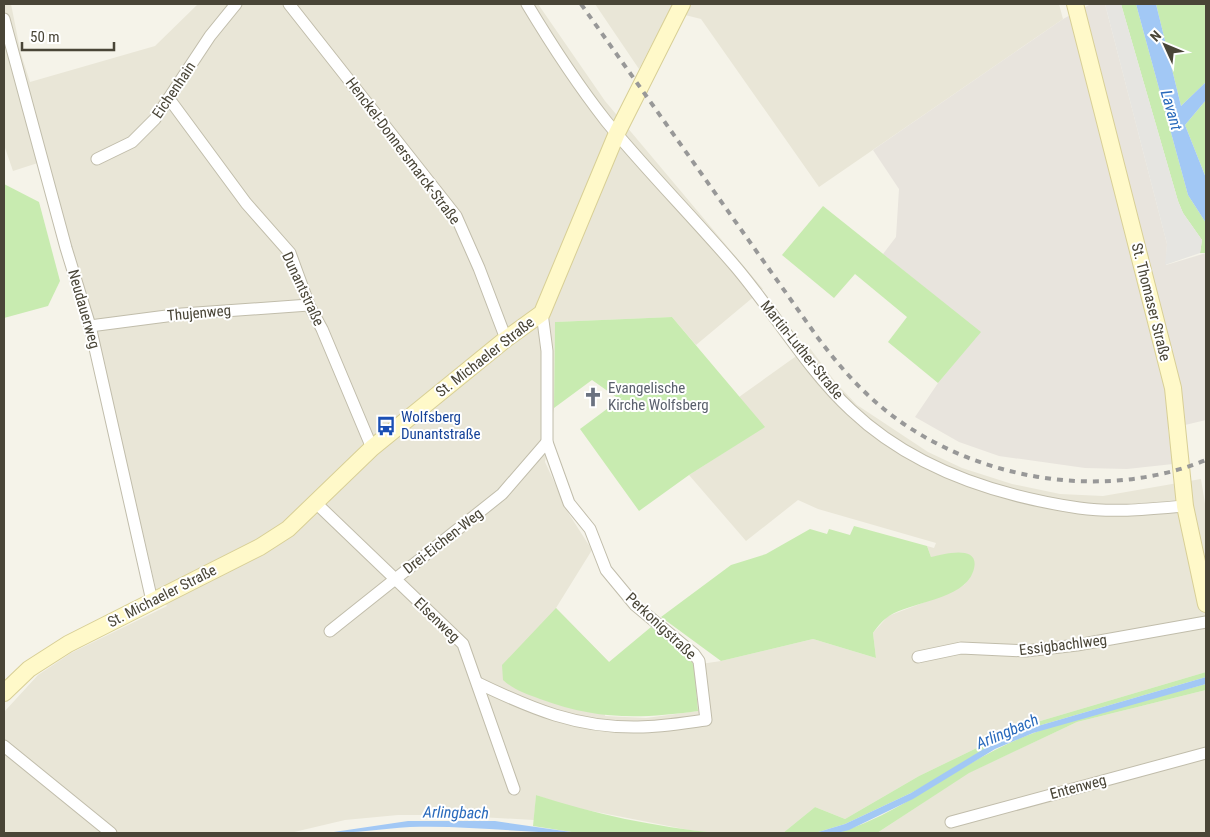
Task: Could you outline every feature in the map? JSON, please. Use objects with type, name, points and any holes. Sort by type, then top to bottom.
[{"type":"main road","name":"St. Michaeler Straße","points":[[4,693],[29,669],[68,644],[260,547],[288,529],[317,504],[372,448],[506,339],[542,313],[617,133],[682,4]]},
{"type":"main road","name":"St. Thomaser Straße","points":[[1075,4],[1173,388],[1185,506],[1206,604]]},
{"type":"street","name":"Eichenhain","points":[[97,159],[132,142],[155,119],[170,100],[210,36],[236,4]]},
{"type":"street","name":"Henckel-Donnersmarck-Straße","points":[[289,4],[456,216],[479,268],[506,339]]},
{"type":"street","name":"Martin-Luther-Straße","points":[[527,4],[570,71],[617,133],[736,267],[813,368],[851,410],[889,442],[950,473],[1014,495],[1081,508],[1146,509],[1185,506]]},
{"type":"street","name":"Neudauerweg","points":[[4,19],[66,248],[90,326],[152,601]]},
{"type":"street","name":"Dunantstraße","points":[[170,100],[246,203],[290,253],[309,305],[322,329],[372,448]]},
{"type":"street","name":"Thujenweg","points":[[90,326],[182,314],[309,305]]},
{"type":"street","name":"Perkonigstraße","points":[[478,683],[539,711],[575,721],[639,727],[706,720],[699,661],[694,654],[635,605],[606,570],[590,529],[569,503],[547,442],[547,351],[542,313]]},
{"type":"street","name":"Drei-Eichen-Weg","points":[[330,631],[502,494],[547,442]]},
{"type":"street","name":"Elsenweg","points":[[317,504],[463,644],[514,789]]},
{"type":"street","name":"Essigbachlweg","points":[[918,657],[961,648],[1026,651],[1077,645],[1206,622]]},
{"type":"street","points":[[4,746],[111,833]]},
{"type":"street","name":"Entenweg","points":[[951,822],[1206,753]]},
{"type":"shaded area","points":[[4,4],[11,4],[21,54],[30,82],[155,46],[198,4],[538,4],[605,101],[763,289],[696,345],[672,317],[555,322],[554,408],[545,462],[569,514],[592,550],[556,608],[609,662],[605,716],[646,718],[698,711],[694,665],[721,661],[813,639],[876,658],[873,633],[888,616],[949,593],[964,585],[973,572],[973,561],[931,557],[927,546],[934,548],[936,543],[818,509],[798,500],[746,541],[689,475],[764,427],[739,397],[809,347],[837,384],[857,405],[928,452],[962,468],[1012,484],[1060,494],[1103,496],[1201,479],[1206,510],[1206,672],[1020,727],[919,776],[845,819],[815,807],[783,833],[717,833],[689,830],[571,807],[536,795],[534,820],[445,815],[398,815],[345,820],[290,833],[4,833],[4,712],[38,675],[71,653],[167,606],[156,589],[91,313],[47,160],[13,171],[4,145]]},
{"type":"shaded area","points":[[595,4],[1059,4],[1063,19],[819,187],[701,19],[669,11],[639,69]]},
{"type":"shaded area","points":[[1091,4],[1105,4],[1167,244],[1166,265],[1206,253],[1206,420],[1168,429],[1173,464],[1127,469],[1085,468],[999,456],[959,442],[915,417],[938,383],[980,332],[883,254],[896,237],[899,189],[873,150],[1063,19]]},
{"type":"shaded area","points":[[1105,4],[1121,4],[1178,201],[1183,213],[1202,240],[1200,253],[1165,265],[1167,244]]},
{"type":"shaded area","points":[[1206,690],[1206,833],[877,833],[968,773],[1077,722]]},
{"type":"green space","points":[[1121,4],[1136,4],[1188,195],[1206,223],[1206,253],[1200,253],[1202,240],[1183,213],[1178,201]]},
{"type":"green space","points":[[1156,4],[1206,4],[1206,82],[1181,106]]},
{"type":"green space","points":[[1206,100],[1206,178],[1185,125]]},
{"type":"green space","points":[[4,184],[39,202],[60,281],[48,306],[4,318]]},
{"type":"green space","points":[[823,206],[981,332],[938,383],[888,342],[907,317],[855,274],[834,298],[782,255]]},
{"type":"green space","points":[[672,317],[765,427],[689,475],[639,511],[580,429],[623,397],[619,399],[592,380],[554,408],[555,322]]},
{"type":"green space","points":[[854,526],[927,546],[931,557],[961,552],[972,557],[975,563],[973,572],[959,589],[948,595],[898,611],[882,622],[873,633],[876,658],[813,639],[721,661],[661,617],[731,565],[766,554],[810,529],[827,534],[829,529],[850,535]]},
{"type":"green space","points":[[556,608],[609,662],[651,627],[687,655],[694,665],[698,711],[637,716],[599,714],[560,706],[525,693],[507,683],[503,680],[502,665]]},
{"type":"green space","points":[[1206,672],[1206,677],[1031,728],[911,793],[845,824],[815,833],[783,833],[815,807],[845,819],[919,776],[1020,727]]},
{"type":"green space","points":[[1206,684],[1206,690],[1077,722],[969,773],[877,833],[837,833],[879,817],[975,761],[1019,739],[1098,712]]},
{"type":"green space","points":[[536,795],[625,819],[717,833],[578,833],[533,826]]},
{"type":"water","name":"Lavant","points":[[1136,4],[1156,4],[1181,106],[1206,82],[1206,100],[1185,125],[1206,178],[1206,223],[1188,195]]},
{"type":"water","name":"Arlingbach","points":[[1206,677],[1206,684],[1033,733],[995,749],[913,799],[849,830],[837,833],[815,833],[845,824],[911,793],[992,744],[1031,728]]},
{"type":"water","name":"Arlingbach","points":[[408,821],[495,821],[578,833],[410,827],[327,833]]},
{"type":"railway","points":[[581,4],[818,338],[856,383],[877,404],[901,422],[935,442],[971,459],[1009,471],[1049,478],[1089,481],[1129,479],[1168,472],[1206,460]]},
{"type":"place","name":"Evangelische Kirche Wolfsberg","points":[[593,397]]},
{"type":"place","name":"Wolfsberg Dunantstraße","points":[[386,426]]}]
